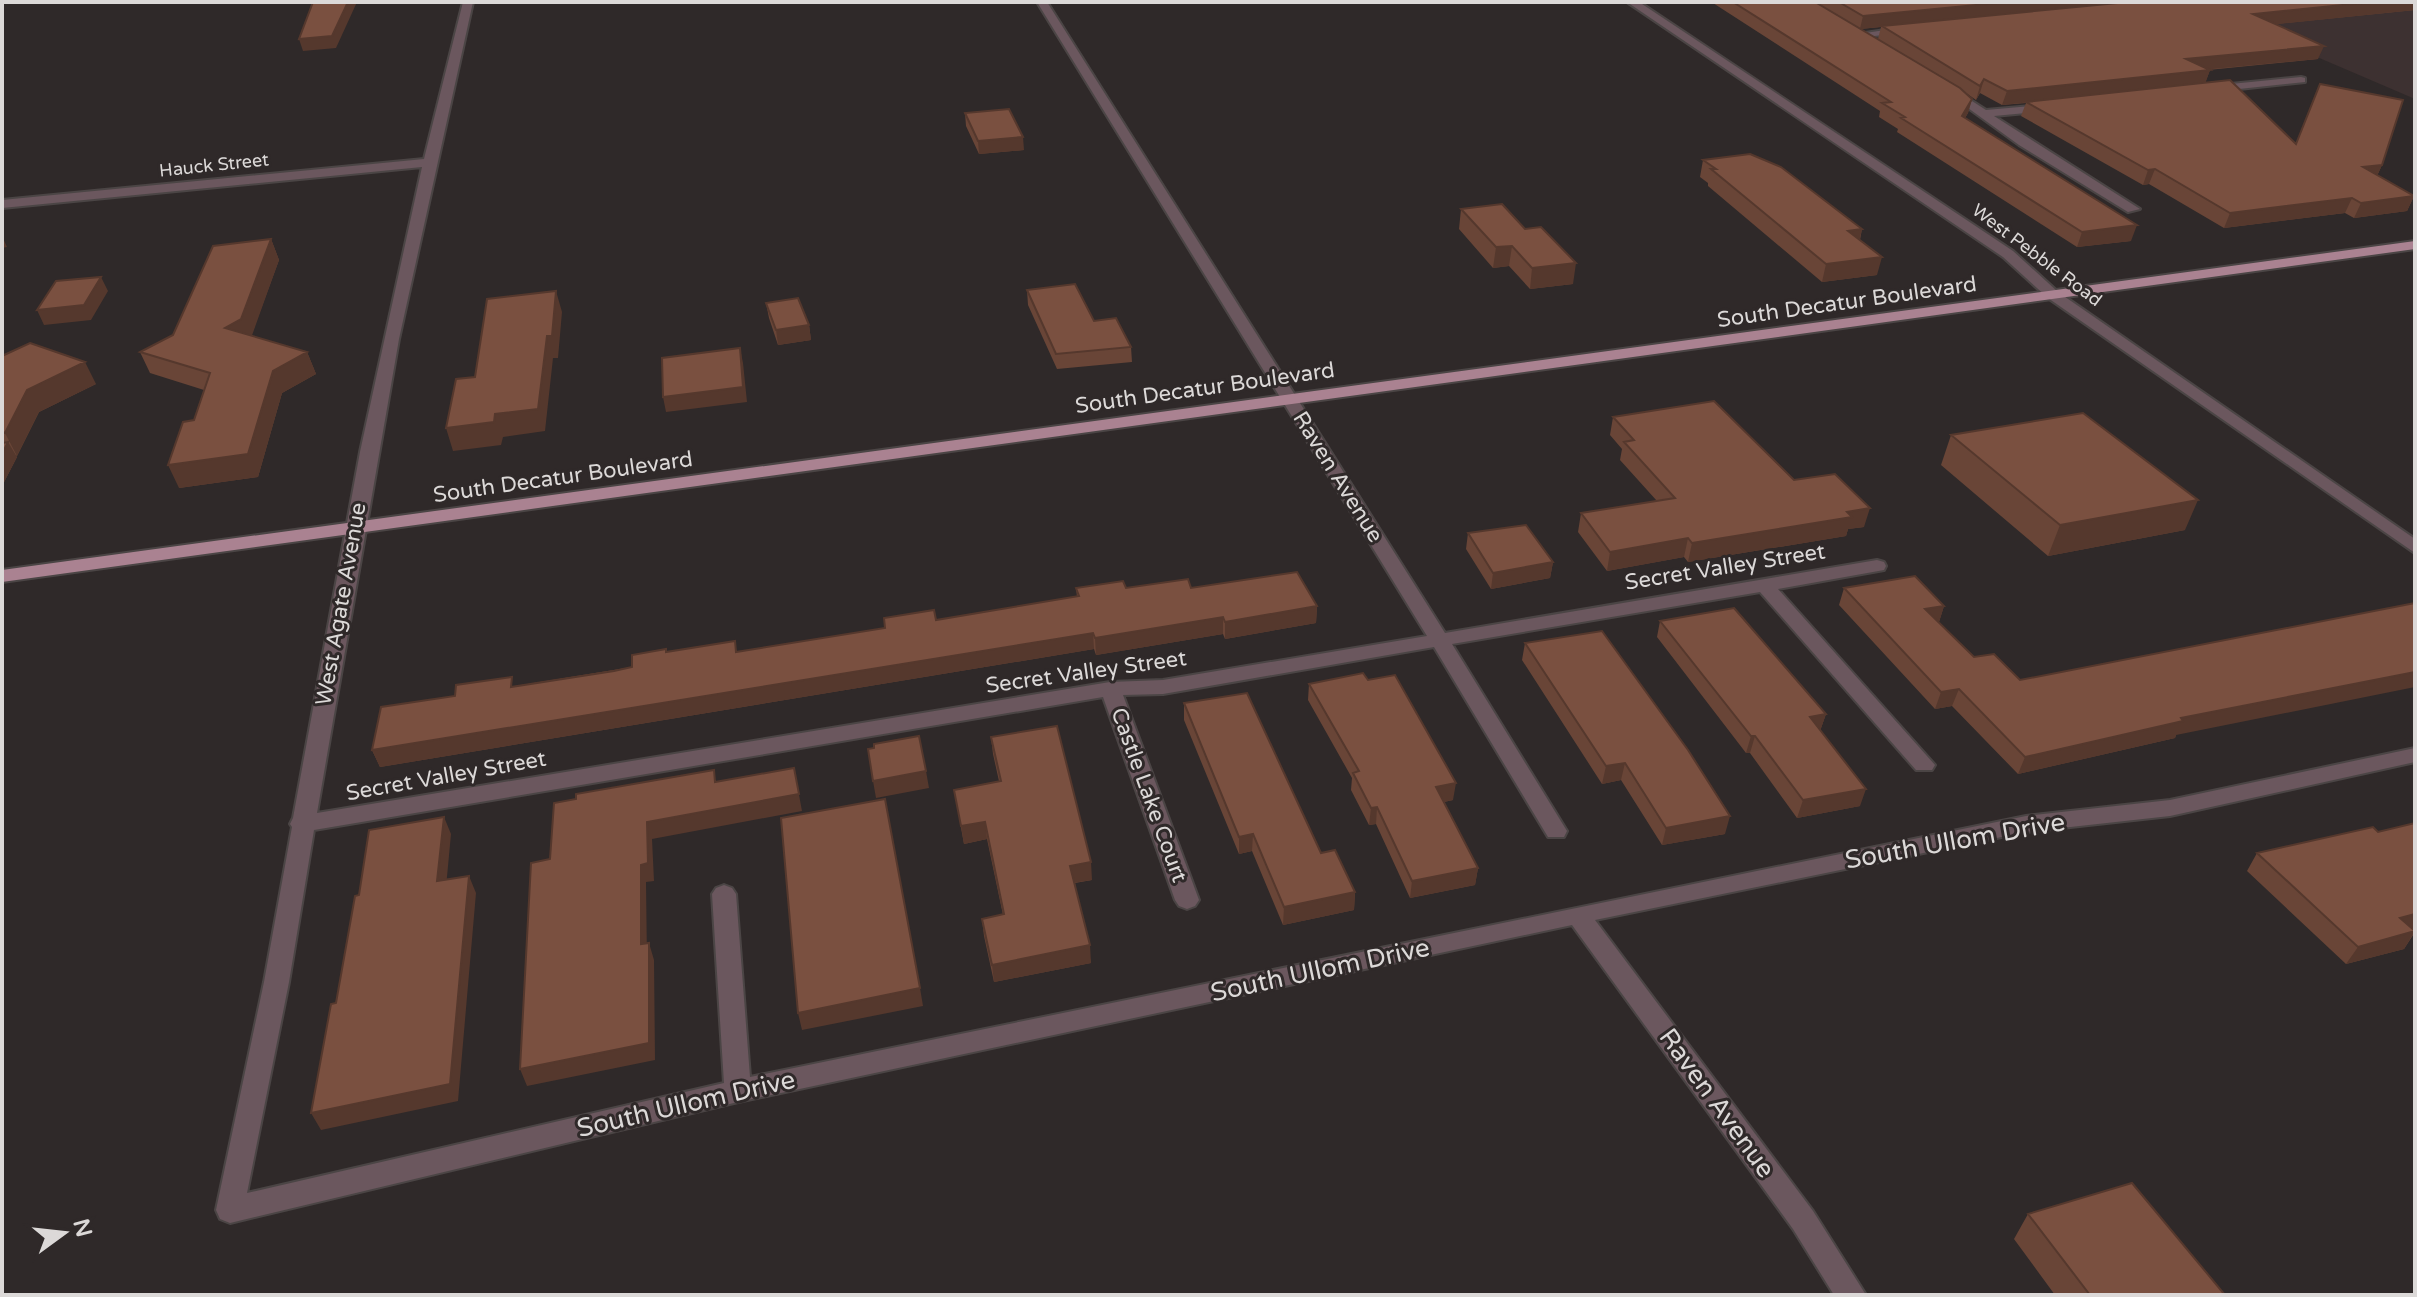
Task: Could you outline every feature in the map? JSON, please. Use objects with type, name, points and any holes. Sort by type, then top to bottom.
[{"type":"main road","name":"South Decatur Boulevard","points":[[2,576],[2415,245]]},
{"type":"street","name":"West Agate Avenue","points":[[230,1210],[289,908],[354,528],[429,162],[468,2]]},
{"type":"street","name":"Raven Avenue","points":[[1042,2],[1556,831]]},
{"type":"street","name":"West Pebble Road","points":[[1632,2],[2008,254],[2053,295],[2415,547]]},
{"type":"street","points":[[1884,50],[1852,32],[1925,28]]},
{"type":"street","points":[[2192,91],[2301,80]]},
{"type":"street","points":[[1936,82],[1962,97],[1980,114],[2133,209]]},
{"type":"street","points":[[1980,114],[2068,105]]},
{"type":"street","name":"Hauck Street","points":[[2,204],[429,162]]},
{"type":"street","name":"Secret Valley Street","points":[[301,824],[1110,689],[1163,687],[1877,566]]},
{"type":"street","points":[[1764,585],[1924,765]]},
{"type":"street","name":"Castle Lake Court","points":[[1110,689],[1187,900]]},
{"type":"street","name":"South Ullom Drive","points":[[230,1210],[738,1091],[1578,915],[2026,824],[2170,808],[2415,755]]},
{"type":"street","points":[[724,894],[738,1091]]},
{"type":"street","name":"Raven Avenue","points":[[1578,915],[1803,1220],[1851,1295]]},
{"type":"shaded area","points":[[2189,2],[2415,2],[2415,99]]},
{"type":"building","points":[[313,2],[348,2],[332,36],[299,39]]},
{"type":"building","points":[[1733,2],[1815,2],[1960,88],[1972,99],[1962,116],[2137,225],[2082,232],[1901,118],[1905,117],[1882,103],[1891,102]]},
{"type":"building","points":[[1839,2],[2007,2],[1863,16]]},
{"type":"building","points":[[2128,2],[2372,2],[2253,14],[2324,46],[2186,59],[2210,70],[2007,91],[1984,79],[1980,86],[1882,26]]},
{"type":"building","points":[[2230,80],[2296,144],[2320,84],[2403,100],[2382,165],[2363,167],[2414,196],[2361,203],[2352,198],[2230,213],[2155,169],[2148,170],[2026,102]]},
{"type":"building","points":[[1009,109],[1023,137],[978,141],[965,113]]},
{"type":"building","points":[[1750,154],[1781,167],[1862,229],[1848,231],[1882,257],[1826,264],[1703,160]]},
{"type":"building","points":[[1502,204],[1525,229],[1541,227],[1576,263],[1532,268],[1512,246],[1496,247],[1461,209]]},
{"type":"building","points":[[271,239],[241,319],[225,328],[307,352],[273,371],[248,454],[168,465],[183,422],[194,420],[210,373],[140,352],[173,335],[213,246]]},
{"type":"building","points":[[101,277],[84,305],[37,310],[56,281]]},
{"type":"building","points":[[1075,284],[1094,321],[1116,318],[1131,347],[1056,354],[1027,290]]},
{"type":"building","points":[[556,291],[552,336],[547,336],[538,409],[495,414],[494,422],[446,428],[456,379],[475,377],[487,299]]},
{"type":"building","points":[[798,298],[809,325],[776,330],[766,303]]},
{"type":"building","points":[[30,343],[85,362],[27,390],[5,433],[2,432],[2,356]]},
{"type":"building","points":[[740,348],[743,387],[663,397],[662,358]]},
{"type":"building","points":[[1714,401],[1794,480],[1835,474],[1870,508],[1847,512],[1852,517],[1692,543],[1688,538],[1610,552],[1581,513],[1675,498],[1624,442],[1634,440],[1613,417]]},
{"type":"building","points":[[2083,413],[2198,500],[2060,525],[1951,435]]},
{"type":"building","points":[[1526,525],[1553,562],[1493,573],[1468,533]]},
{"type":"building","points":[[1297,572],[1317,606],[1225,622],[1223,617],[1095,638],[1093,633],[372,750],[381,707],[455,696],[456,685],[512,677],[511,687],[614,671],[632,667],[632,655],[666,649],[666,652],[735,641],[736,652],[885,628],[884,618],[934,610],[936,620],[1079,596],[1076,588],[1123,581],[1126,588],[1188,579],[1191,588]]},
{"type":"building","points":[[1915,576],[1944,606],[1925,609],[1974,657],[1994,654],[2020,680],[2415,603],[2415,672],[2181,718],[2183,721],[2025,757],[1959,689],[1941,692],[1844,588]]},
{"type":"building","points":[[1734,608],[1826,714],[1810,717],[1866,789],[1803,800],[1755,736],[1751,736],[1660,621]]},
{"type":"building","points":[[1602,631],[1688,750],[1730,816],[1666,828],[1625,763],[1606,766],[1525,643]]},
{"type":"building","points":[[1363,673],[1368,680],[1395,675],[1456,783],[1436,787],[1478,868],[1412,881],[1377,807],[1371,808],[1353,773],[1359,771],[1309,684]]},
{"type":"building","points":[[1247,693],[1321,853],[1335,850],[1355,892],[1284,907],[1253,834],[1239,837],[1184,703]]},
{"type":"building","points":[[1057,726],[1091,862],[1070,866],[1090,945],[992,965],[982,919],[1004,914],[985,822],[961,826],[954,790],[1001,781],[991,737]]},
{"type":"building","points":[[919,736],[926,771],[873,781],[868,749],[874,748],[874,744]]},
{"type":"building","points":[[794,768],[799,794],[647,822],[648,863],[641,865],[641,944],[649,943],[649,1043],[520,1069],[531,863],[550,859],[554,803],[576,799],[576,794],[714,770],[715,782]]},
{"type":"building","points":[[885,799],[920,988],[798,1013],[781,818]]},
{"type":"building","points":[[444,817],[437,881],[469,876],[450,1084],[311,1113],[331,1004],[336,1003],[355,896],[359,895],[369,830]]},
{"type":"building","points":[[2415,823],[2415,914],[2400,918],[2415,931],[2358,947],[2257,853],[2373,827],[2378,832]]},
{"type":"building","points":[[2132,1183],[2225,1295],[2090,1295],[2028,1214]]}]
